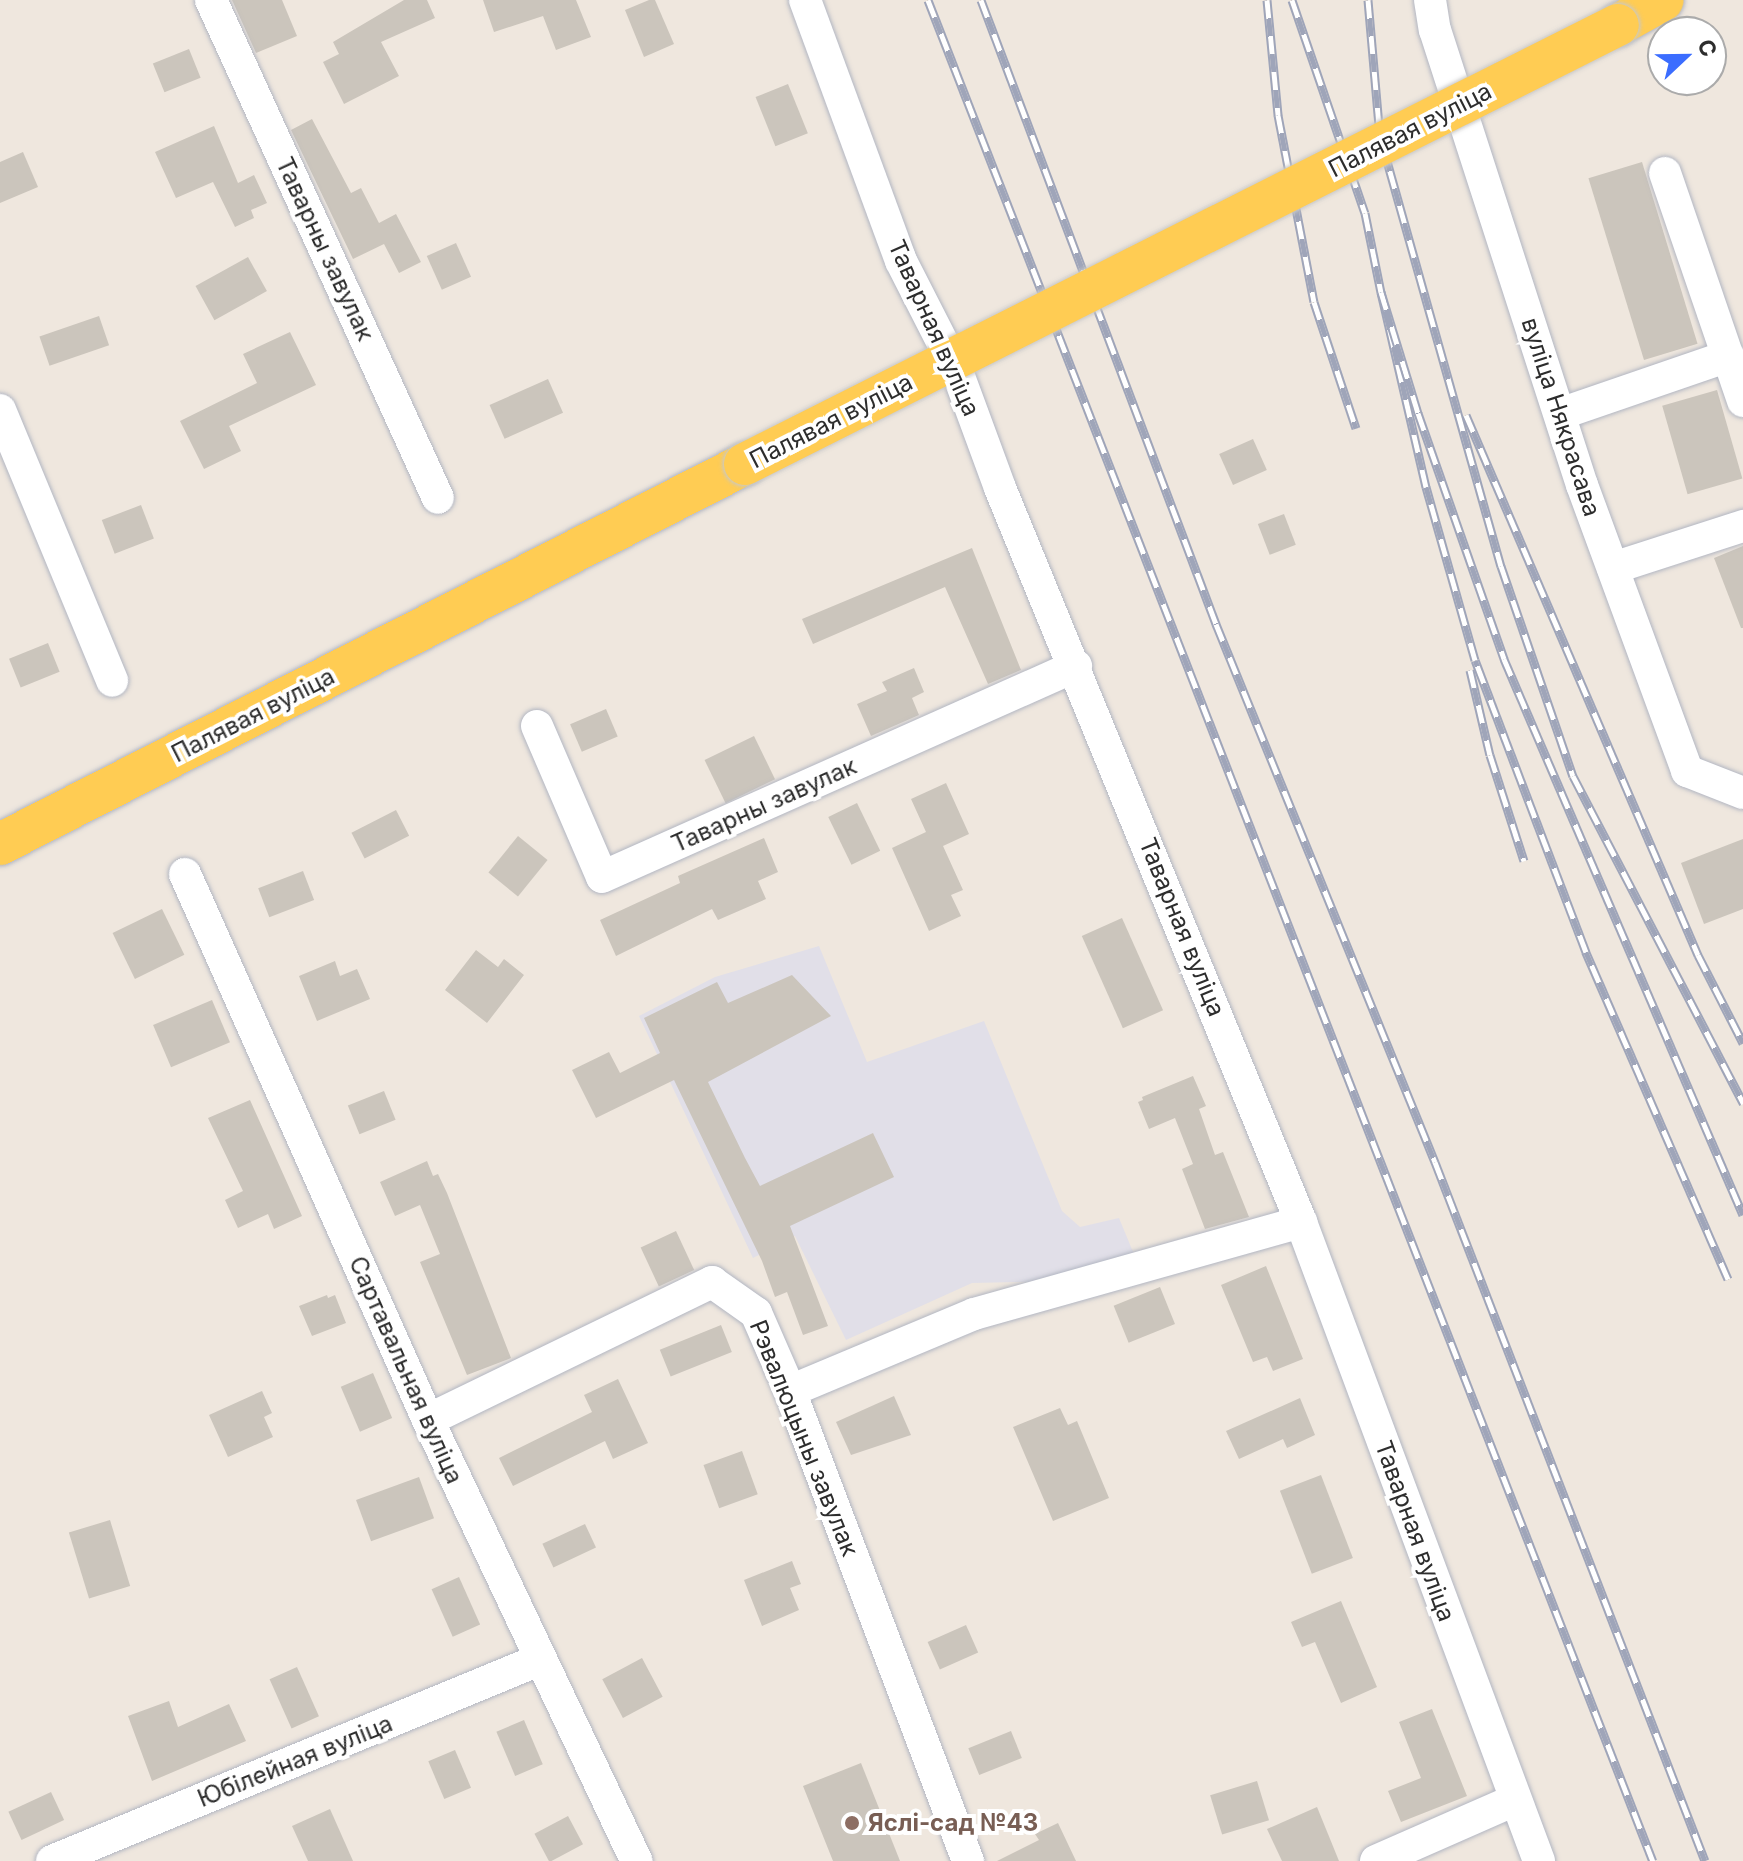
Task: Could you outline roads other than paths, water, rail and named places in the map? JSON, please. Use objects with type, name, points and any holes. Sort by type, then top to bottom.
[{"type":"main road","name":"Палявая вуліца","points":[[0,844],[1663,0]]},
{"type":"street","name":"Таварны завулак","points":[[211,0],[438,498]]},
{"type":"street","name":"Таварная вуліца","points":[[805,0],[901,261],[957,371],[1000,488],[1076,666],[1301,1222],[1539,1861]]},
{"type":"street","name":"вуліца Някрасава","points":[[1430,0],[1435,30],[1560,414],[1687,771],[1743,793]]},
{"type":"street","points":[[1665,173],[1743,401]]},
{"type":"street","points":[[1560,414],[1728,356]]},
{"type":"street","points":[[0,410],[112,681]]},
{"type":"street","points":[[1613,568],[1743,526]]},
{"type":"street","name":"Таварны завулак","points":[[537,726],[602,877],[1076,666]]},
{"type":"street","name":"Сартавальная вуліца","points":[[185,874],[428,1420],[636,1861]]},
{"type":"street","points":[[790,1391],[974,1314],[1301,1222]]},
{"type":"street","name":"Рэвалюцыны завулак","points":[[428,1420],[712,1282],[756,1313],[790,1391],[968,1861]]},
{"type":"street","name":"Юбілейная вуліца","points":[[52,1861],[539,1660]]},
{"type":"street","points":[[1376,1861],[1515,1800]]},
{"type":"railway","points":[[928,0],[1653,1861]]},
{"type":"railway","points":[[981,0],[1216,624],[1435,1162],[1705,1861]]},
{"type":"railway","points":[[1267,0],[1278,115],[1314,302],[1356,428]]},
{"type":"railway","points":[[1292,0],[1365,213],[1381,292]]},
{"type":"railway","points":[[1368,0],[1380,136],[1501,566],[1573,776],[1743,1103]]},
{"type":"railway","points":[[1728,1279],[1586,952],[1475,660],[1426,487],[1381,292],[1418,413],[1504,659],[1743,1215]]},
{"type":"railway","points":[[1466,415],[1698,955],[1743,1043]]},
{"type":"railway","points":[[1470,670],[1490,755],[1524,861]]},
{"type":"place","name":"Яслі-сад №43","points":[[852,1823]]}]
